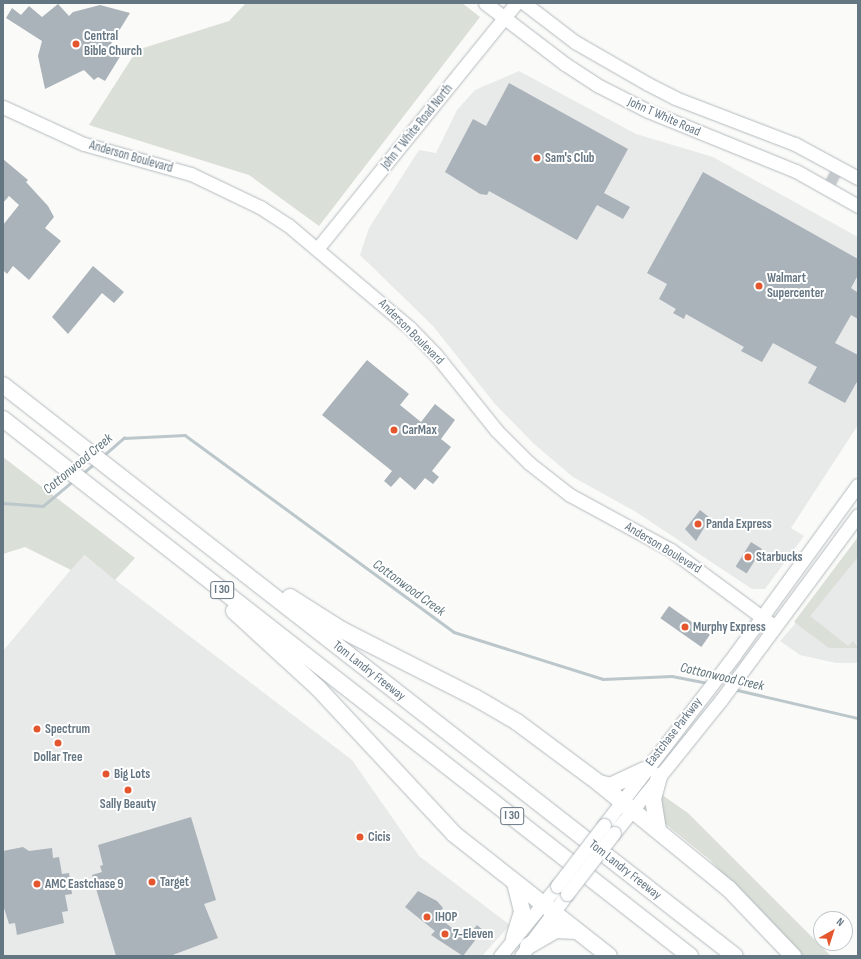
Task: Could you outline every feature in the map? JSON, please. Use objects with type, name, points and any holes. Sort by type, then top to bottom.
[{"type":"highway","name":"Tom Landry Freeway","points":[[3,384],[735,956]]},
{"type":"highway","name":"Tom Landry Freeway","points":[[3,419],[690,956]]},
{"type":"highway","points":[[110,503],[122,518],[199,581],[318,688],[454,834],[546,908],[609,956]]},
{"type":"highway","points":[[216,550],[342,630],[476,698],[517,722],[599,783],[729,889],[793,956]]},
{"type":"highway","points":[[599,783],[610,786],[652,773],[653,799],[658,830]]},
{"type":"highway","points":[[514,938],[522,911],[515,883]]},
{"type":"highway","points":[[525,951],[556,930],[576,931]]},
{"type":"main road","name":"John T White Road","points":[[485,3],[597,85],[648,111],[796,171],[858,206]]},
{"type":"main road","name":"John T White Road North","points":[[317,249],[516,3]]},
{"type":"main road","name":"John T White Road","points":[[524,3],[575,42],[648,84],[675,98],[795,144],[858,178]]},
{"type":"main road","name":"Anderson Boulevard","points":[[3,107],[84,144],[211,182],[260,207],[317,249],[410,328],[436,354],[496,430],[529,463],[570,495],[671,550],[775,627]]},
{"type":"main road","name":"Eastchase Parkway","points":[[500,956],[514,938],[546,908],[562,890],[628,806],[652,773],[685,719],[762,617],[858,485]]},
{"type":"main road","name":"Eastchase Parkway","points":[[652,773],[705,721],[858,515]]},
{"type":"main road","name":"Eastchase Parkway","points":[[525,951],[546,908]]},
{"type":"street","points":[[827,188],[838,167]]},
{"type":"shaded area","points":[[246,3],[462,3],[480,17],[319,226],[249,175],[89,125],[137,50],[229,21]]},
{"type":"shaded area","points":[[519,71],[636,134],[713,157],[858,237],[858,425],[791,528],[804,536],[765,589],[752,589],[636,512],[573,477],[534,444],[495,404],[433,326],[360,255],[369,228],[419,150],[436,153],[457,110],[475,90]]},
{"type":"shaded area","points":[[3,457],[135,558],[115,580],[84,555],[71,570],[25,547],[3,554]]},
{"type":"shaded area","points":[[858,537],[858,557],[810,616],[848,646],[853,641],[858,648],[829,648],[794,622]]},
{"type":"shaded area","points":[[858,552],[858,663],[836,663],[800,655],[780,641]]},
{"type":"shaded area","points":[[83,555],[352,760],[419,856],[510,925],[482,956],[3,956],[3,651]]},
{"type":"shaded area","points":[[658,792],[688,813],[813,938],[813,951],[826,951],[831,956],[800,956],[710,860],[663,822]]},
{"type":"building","name":"Central Bible Church","points":[[58,4],[69,16],[73,12],[100,5],[130,13],[109,47],[121,55],[105,81],[98,77],[94,80],[84,70],[45,89],[38,56],[42,41],[6,18],[12,8],[21,15],[29,6],[42,17]]},
{"type":"building","name":"Sam's Club","points":[[509,83],[628,149],[604,193],[630,207],[623,219],[597,205],[577,240],[489,191],[487,195],[480,194],[445,172],[473,119],[486,126]]},
{"type":"building","points":[[3,159],[28,180],[26,182],[48,206],[54,217],[45,228],[61,241],[29,280],[13,266],[7,274],[3,270],[3,225],[19,205],[9,196],[3,203]]},
{"type":"building","name":"Walmart Supercenter","points":[[703,172],[858,259],[858,275],[851,288],[857,292],[858,319],[851,315],[835,343],[858,355],[858,380],[845,403],[808,383],[817,367],[773,343],[762,362],[741,351],[744,347],[686,314],[684,319],[673,313],[676,309],[659,299],[667,284],[647,273]]},
{"type":"building","points":[[93,266],[124,292],[114,303],[102,293],[68,334],[52,317]]},
{"type":"building","name":"CarMax","points":[[367,360],[409,394],[400,405],[421,422],[435,404],[455,420],[441,439],[451,447],[432,471],[439,477],[433,484],[425,478],[415,490],[400,477],[391,487],[384,481],[392,471],[322,415]]},
{"type":"building","name":"Panda Express","points":[[700,510],[710,518],[696,541],[685,529]]},
{"type":"building","name":"Starbucks","points":[[751,542],[762,549],[747,573],[736,567]]},
{"type":"building","name":"Murphy Express","points":[[669,606],[710,635],[701,647],[660,618]]},
{"type":"building","name":"Target","points":[[191,817],[216,900],[204,904],[218,938],[170,956],[116,956],[92,875],[102,872],[100,866],[103,865],[98,845]]},
{"type":"building","name":"AMC Eastchase 9","points":[[23,847],[29,851],[52,848],[53,858],[59,857],[62,874],[69,873],[72,894],[65,895],[68,911],[62,912],[64,923],[17,935],[15,923],[9,924],[3,905],[3,851]]},
{"type":"building","points":[[418,891],[437,901],[443,908],[437,916],[466,939],[477,925],[483,930],[463,956],[431,935],[435,931],[405,907]]},
{"type":"waterway","name":"Cottonwood Creek","points":[[103,456],[124,438],[185,435],[454,632],[603,679],[672,676],[707,683]]},
{"type":"waterway","name":"Cottonwood Creek","points":[[82,474],[95,463]]},
{"type":"waterway","name":"Cottonwood Creek","points":[[3,503],[43,506],[73,481]]},
{"type":"waterway","name":"Cottonwood Creek","points":[[733,689],[858,718]]},
{"type":"place","name":"Central Bible Church","points":[[76,44]]},
{"type":"place","name":"Sam's Club","points":[[537,158]]},
{"type":"place","name":"Walmart Supercenter","points":[[759,286]]},
{"type":"place","name":"CarMax","points":[[394,430]]},
{"type":"place","name":"Panda Express","points":[[698,524]]},
{"type":"place","name":"Starbucks","points":[[748,557]]},
{"type":"place","name":"Murphy Express","points":[[685,627]]},
{"type":"place","name":"Spectrum","points":[[37,729]]},
{"type":"place","name":"Dollar Tree","points":[[58,743]]},
{"type":"place","name":"Big Lots","points":[[106,774]]},
{"type":"place","name":"Sally Beauty","points":[[128,790]]},
{"type":"place","name":"Cicis","points":[[360,837]]},
{"type":"place","name":"Target","points":[[152,882]]},
{"type":"place","name":"AMC Eastchase 9","points":[[37,884]]},
{"type":"place","name":"IHOP","points":[[427,917]]},
{"type":"place","name":"7-Eleven","points":[[445,934]]}]
